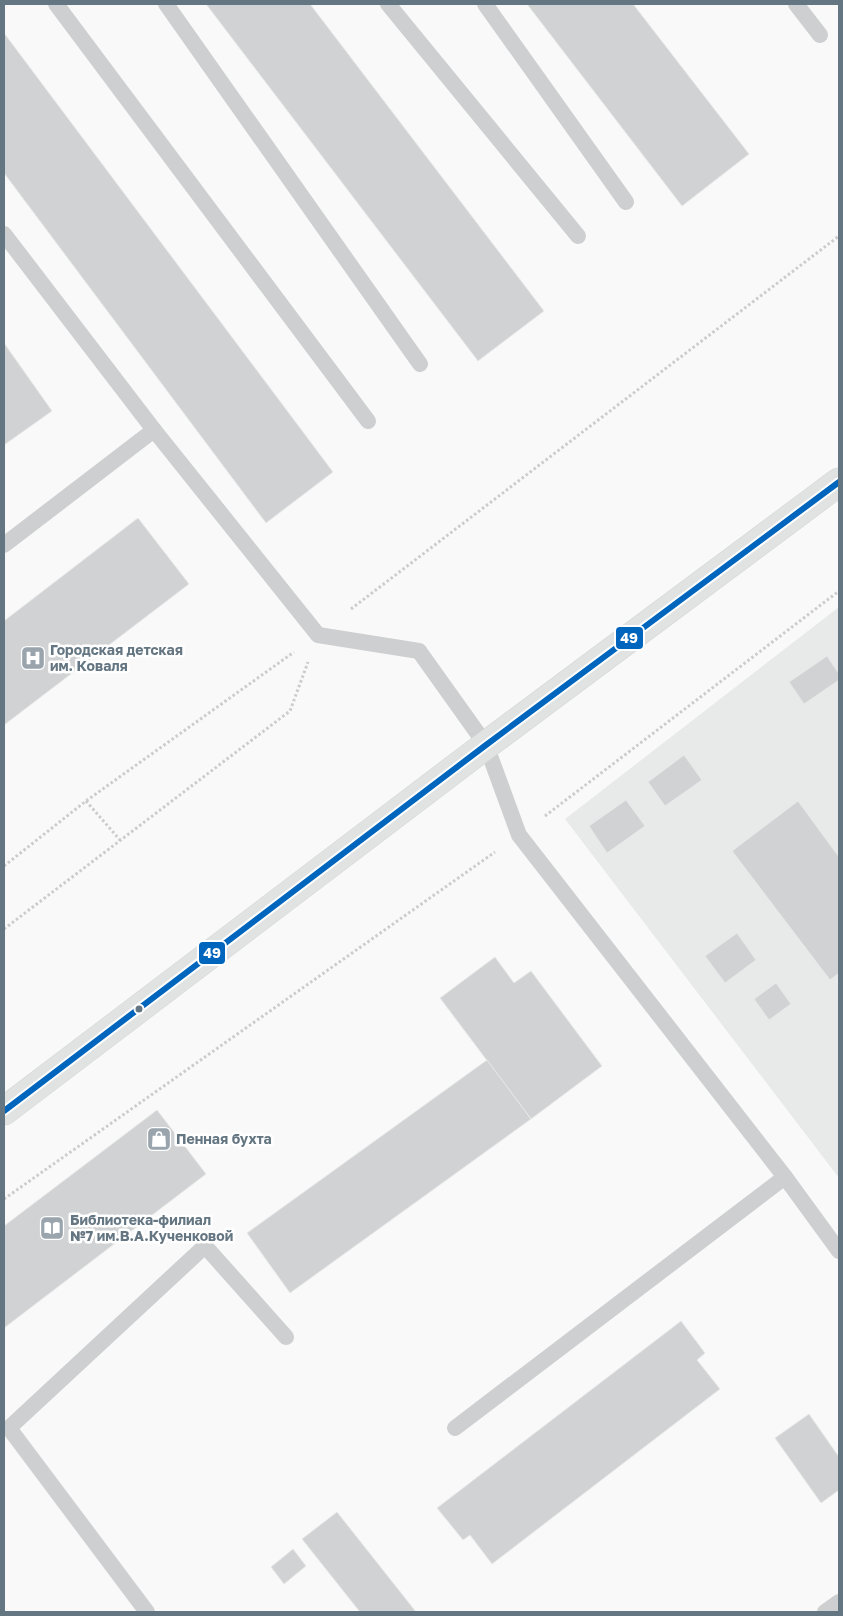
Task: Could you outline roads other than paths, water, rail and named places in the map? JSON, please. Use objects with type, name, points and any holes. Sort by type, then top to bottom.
[{"type":"main road","points":[[4,1110],[486,745],[839,482]]},
{"type":"lane","points":[[56,4],[368,422]]},
{"type":"lane","points":[[166,4],[420,364]]},
{"type":"lane","points":[[388,4],[578,236]]},
{"type":"lane","points":[[485,4],[626,202]]},
{"type":"lane","points":[[796,4],[820,35]]},
{"type":"lane","points":[[4,234],[154,430],[318,635],[419,651],[486,745],[519,835],[785,1177],[839,1251]]},
{"type":"lane","points":[[4,545],[154,430]]},
{"type":"lane","points":[[455,1428],[785,1177]]},
{"type":"lane","points":[[147,1612],[9,1428],[205,1246],[286,1337]]},
{"type":"lane","points":[[825,1612],[839,1602]]},
{"type":"place","name":"Городская детская им. Коваля","points":[[33,658]]},
{"type":"place","name":"Пенная бухта","points":[[159,1139]]},
{"type":"place","name":"Библиотека-филиал №7 им.В.А.Кученковой","points":[[52,1228]]}]
